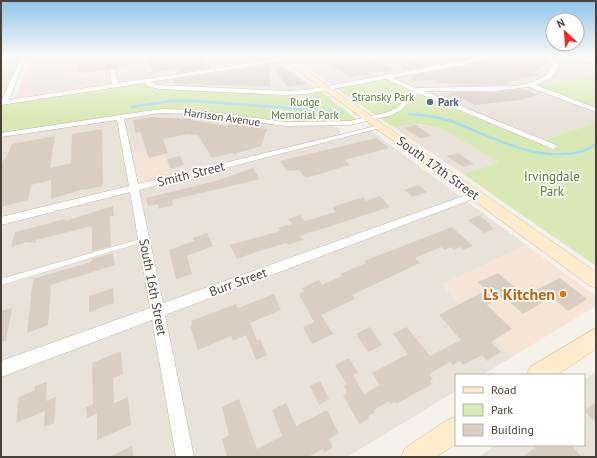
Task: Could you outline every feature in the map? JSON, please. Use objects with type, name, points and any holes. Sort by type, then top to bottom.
[{"type":"main road","name":"South 17th Street","points":[[310,77],[596,281]]},
{"type":"main road","points":[[540,374],[596,337]]},
{"type":"main road","points":[[414,457],[455,430]]},
{"type":"street","points":[[3,102],[14,77]]},
{"type":"street","points":[[113,77],[115,85]]},
{"type":"street","points":[[3,102],[169,77]]},
{"type":"street","points":[[146,81],[149,85],[159,87],[285,93],[326,89],[384,77]]},
{"type":"street","points":[[387,77],[418,89],[553,147]]},
{"type":"street","points":[[418,89],[486,90],[529,85],[546,80],[549,77]]},
{"type":"street","points":[[529,85],[596,110]]},
{"type":"street","name":"Harrison Avenue","points":[[1,135],[144,112],[176,111],[266,123],[329,125],[370,120],[395,112],[418,89]]},
{"type":"street","name":"South 16th Street","points":[[120,116],[185,457]]},
{"type":"street","points":[[329,125],[342,130],[343,133],[340,137]]},
{"type":"street","name":"Smith Street","points":[[1,221],[380,127]]},
{"type":"street","name":"Burr Street","points":[[1,369],[475,195]]},
{"type":"lane","points":[[1,282],[144,240]]},
{"type":"shaded area","points":[[1,77],[10,77],[1,98]]},
{"type":"shaded area","points":[[23,77],[150,77],[15,98]]},
{"type":"shaded area","points":[[32,77],[62,77],[61,82],[89,77],[104,77],[105,81],[28,93]]},
{"type":"shaded area","points":[[122,77],[147,77],[123,81]]},
{"type":"shaded area","points":[[170,77],[301,77],[319,90],[306,92],[163,88],[146,81]]},
{"type":"shaded area","points":[[320,77],[579,77],[538,88],[596,110],[596,123],[539,141],[334,87]]},
{"type":"shaded area","points":[[160,111],[329,125],[339,128],[342,135],[370,130],[526,245],[442,285],[512,357],[484,374],[455,374],[455,392],[347,457],[1,457],[1,135]]},
{"type":"shaded area","points":[[410,124],[440,128],[499,162],[463,174],[393,127]]},
{"type":"shaded area","points":[[162,148],[172,179],[134,188],[128,155]]},
{"type":"shaded area","points":[[526,245],[596,296],[596,306],[512,357],[442,285]]},
{"type":"shaded area","points":[[596,371],[596,457],[479,457],[494,446],[585,446],[585,379]]},
{"type":"green space","name":"Irvingdale Park","points":[[387,77],[539,141],[596,123],[596,266],[463,174],[499,162],[440,128],[418,124],[393,127],[334,87]]},
{"type":"green space","points":[[579,77],[596,77],[596,110],[537,88]]},
{"type":"green space","name":"Rudge Memorial Park","points":[[146,81],[149,85],[285,93],[319,90],[360,122],[304,125],[195,112],[160,111],[1,135],[1,103]]},
{"type":"building","points":[[186,77],[270,77],[270,86],[200,85],[202,83],[174,84],[175,79]]},
{"type":"building","points":[[281,77],[297,77],[306,84],[287,87]]},
{"type":"building","points":[[411,77],[528,77],[504,82],[511,85],[463,86],[465,84],[436,83],[434,80],[414,81]]},
{"type":"building","points":[[523,89],[538,95],[520,100],[475,105],[464,99],[460,102],[445,97],[452,92],[494,92]]},
{"type":"building","points":[[151,117],[192,119],[191,120],[227,126],[229,124],[267,129],[261,146],[234,154],[212,158],[198,135],[188,134],[163,139],[168,153],[149,158],[140,132],[135,133],[133,120]]},
{"type":"building","points":[[416,125],[431,136],[420,138],[404,128]]},
{"type":"building","points":[[102,129],[103,186],[84,189],[51,199],[51,180],[31,185],[28,200],[1,207],[1,167],[3,160],[6,159],[12,144],[55,136],[50,168],[71,163],[72,134]]},
{"type":"building","points":[[376,138],[389,148],[345,160],[350,165],[306,178],[299,170],[287,171],[280,161]]},
{"type":"building","points":[[458,153],[474,164],[463,167],[447,156]]},
{"type":"building","points":[[180,156],[184,165],[171,169],[167,159]]},
{"type":"building","points":[[253,168],[260,179],[172,200],[173,205],[159,209],[158,204],[148,206],[146,198],[219,180]]},
{"type":"building","points":[[418,185],[427,192],[413,197],[404,190]]},
{"type":"building","points":[[380,196],[390,207],[300,236],[303,240],[288,245],[287,243],[237,259],[230,245],[280,231],[278,228],[292,224],[288,219],[300,215],[305,221],[336,212],[332,207],[363,197],[366,201]]},
{"type":"building","points":[[113,206],[114,216],[110,216],[111,246],[92,251],[92,226],[36,240],[36,243],[24,242],[11,247],[15,232],[65,219],[65,221]]},
{"type":"building","points":[[479,215],[494,229],[484,233],[468,220]]},
{"type":"building","points":[[452,227],[473,246],[463,250],[460,247],[454,250],[451,247],[445,250],[441,247],[415,258],[420,263],[352,295],[355,299],[321,315],[333,334],[312,344],[303,327],[314,322],[299,294],[304,291],[302,288],[319,280],[322,285],[342,276],[340,274],[366,263],[364,261]]},
{"type":"building","points":[[207,233],[213,246],[187,256],[192,274],[176,279],[169,250],[194,241],[193,238]]},
{"type":"building","points":[[113,253],[115,265],[51,285],[48,325],[27,333],[33,279],[91,262],[92,259]]},
{"type":"building","points":[[498,273],[525,296],[560,278],[587,299],[568,311],[552,297],[523,314],[503,296],[487,305],[512,329],[491,342],[501,352],[487,361],[482,355],[463,365],[460,361],[453,365],[450,362],[429,374],[433,379],[430,381],[432,384],[396,404],[395,402],[391,404],[389,401],[374,410],[375,412],[368,416],[369,419],[360,424],[343,395],[347,393],[344,386],[347,384],[335,365],[349,358],[358,372],[353,375],[364,394],[380,385],[372,373],[408,354],[393,334],[407,327],[430,356],[461,340],[439,315],[486,290],[478,282]]},
{"type":"building","points":[[113,288],[114,303],[89,312],[89,296]]},
{"type":"building","points":[[274,294],[281,310],[250,323],[257,340],[260,339],[267,355],[256,360],[246,335],[233,341],[231,336],[198,350],[190,326],[192,325],[191,321],[236,304],[238,308]]},
{"type":"building","points":[[12,308],[6,341],[1,341],[1,311]]},
{"type":"building","points":[[370,327],[382,345],[368,352],[356,334]]},
{"type":"building","points":[[121,351],[123,374],[113,378],[114,403],[128,397],[131,425],[97,440],[97,413],[87,418],[86,407],[93,404],[92,363]]},
{"type":"building","points":[[320,381],[329,399],[319,405],[310,386]]},
{"type":"building","points":[[47,382],[46,401],[56,397],[54,423],[44,427],[45,411],[16,423],[19,397],[35,390],[35,386]]},
{"type":"building","points":[[239,399],[257,449],[282,436],[272,410],[286,403],[296,426],[327,410],[339,434],[329,439],[333,448],[324,452],[323,449],[308,457],[227,457],[222,439],[229,435],[222,407]]},
{"type":"building","points":[[596,402],[596,423],[585,412],[585,410]]},
{"type":"building","points":[[132,446],[133,457],[109,457]]},
{"type":"building","points":[[537,446],[572,446],[582,457],[523,457]]},
{"type":"waterway","points":[[132,107],[171,101],[194,101],[342,112]]},
{"type":"waterway","points":[[409,114],[432,116],[448,120],[515,147],[547,154],[580,152],[596,144]]},
{"type":"place","name":"Park","points":[[430,102]]},
{"type":"place","name":"L's Kitchen","points":[[563,294]]},
{"type":"park label","name":"Stransky Park","points":[[383,97]]}]
